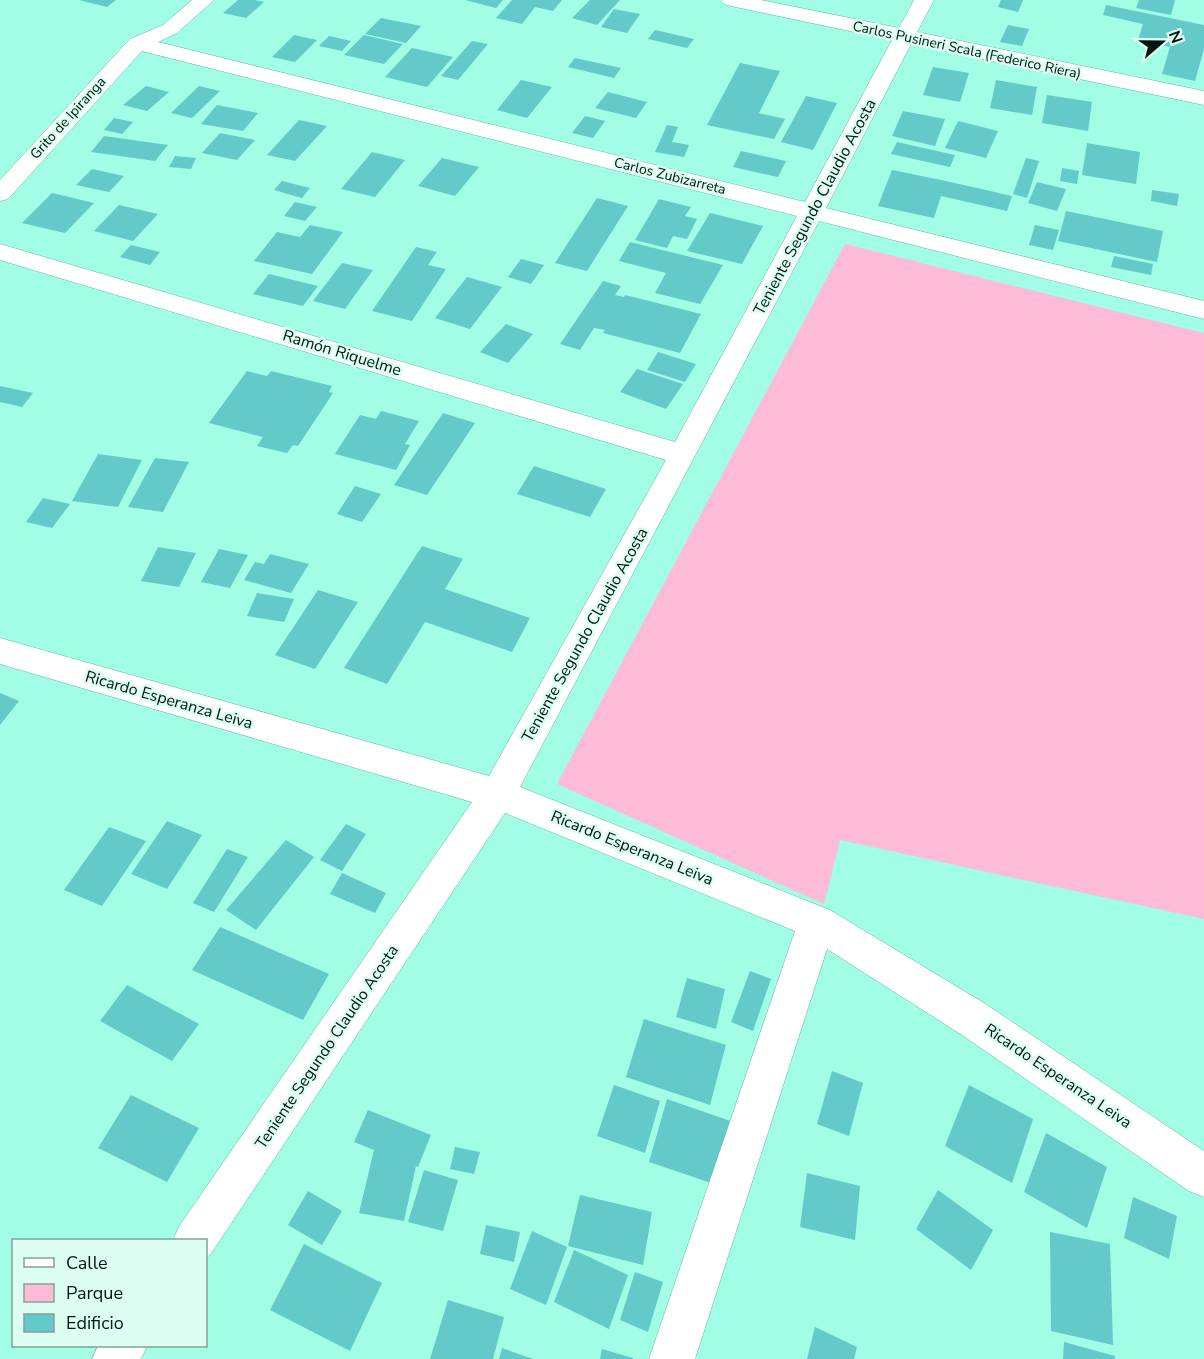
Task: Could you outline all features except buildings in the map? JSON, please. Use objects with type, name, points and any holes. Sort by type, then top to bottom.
[{"type":"street","name":"Grito de Ipiranga","points":[[0,194],[137,43],[170,29],[204,0]]},
{"type":"street","name":"Carlos Pusineri Scala (Federico Riera)","points":[[731,0],[1204,98]]},
{"type":"street","name":"Teniente Segundo Claudio Acosta","points":[[196,1239],[498,794],[684,455],[924,0]]},
{"type":"street","name":"Grito de Ipiranga","points":[[137,43],[135,30],[151,14]]},
{"type":"street","name":"Carlos Zubizarreta","points":[[137,43],[1204,310]]},
{"type":"street","name":"Ramón Riquelme","points":[[0,252],[684,455]]},
{"type":"street","name":"Ricardo Esperanza Leiva","points":[[0,651],[498,794],[817,922],[973,1019],[1204,1176]]},
{"type":"street","points":[[672,1359],[817,922]]},
{"type":"green space","points":[[845,244],[1204,333],[1204,919],[840,840],[824,904],[557,784]]}]
